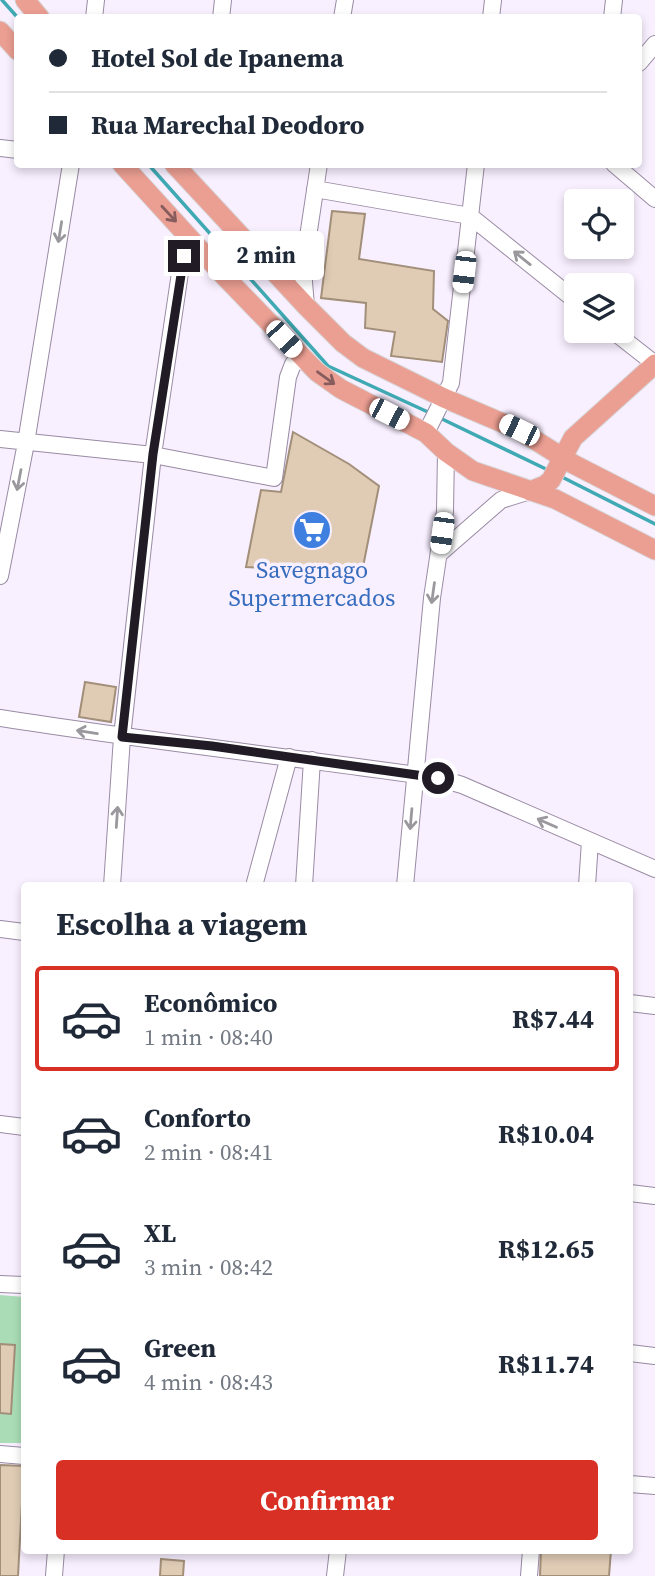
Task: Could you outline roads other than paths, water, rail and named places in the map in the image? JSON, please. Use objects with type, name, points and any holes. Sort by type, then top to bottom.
[{"type":"main road","points":[[25,0],[37,14]]},
{"type":"main road","points":[[0,31],[14,47]]},
{"type":"main road","points":[[126,168],[303,359],[341,389],[428,429],[446,452],[473,471],[537,488],[655,550]]},
{"type":"main road","points":[[184,168],[306,306],[363,358],[441,403],[519,430],[560,462],[655,506]]},
{"type":"main road","points":[[537,488],[560,462],[579,432],[655,364]]},
{"type":"street","points":[[642,60],[655,44]]},
{"type":"street","points":[[0,576],[26,443],[70,168]]},
{"type":"street","points":[[306,306],[303,270],[318,168]]},
{"type":"street","points":[[428,429],[451,383],[476,168]]},
{"type":"street","points":[[619,168],[655,199]]},
{"type":"street","points":[[315,189],[470,216],[564,290]]},
{"type":"street","points":[[112,882],[122,737],[153,454],[181,266],[184,256],[196,244]]},
{"type":"street","points":[[628,343],[655,364]]},
{"type":"street","points":[[0,439],[153,454],[274,478],[288,377],[293,364],[303,359]]},
{"type":"street","points":[[405,882],[432,598],[445,511],[446,452]]},
{"type":"street","points":[[439,554],[501,500],[537,488]]},
{"type":"street","points":[[445,511],[475,523]]},
{"type":"street","points":[[0,718],[122,737],[438,778],[462,785],[655,869]]},
{"type":"street","points":[[255,882],[289,757]]},
{"type":"street","points":[[304,882],[312,760]]},
{"type":"street","points":[[587,882],[590,841]]},
{"type":"street","points":[[0,929],[21,932]]},
{"type":"street","points":[[633,1003],[655,1006]]},
{"type":"street","points":[[0,1124],[21,1127]]},
{"type":"street","points":[[633,1193],[655,1196]]},
{"type":"street","points":[[0,1284],[21,1285]]},
{"type":"street","points":[[633,1353],[655,1356]]},
{"type":"street","points":[[0,1454],[21,1456]]},
{"type":"street","points":[[633,1484],[655,1486]]},
{"type":"street","points":[[54,1576],[56,1554]]},
{"type":"street","points":[[335,1576],[338,1554]]},
{"type":"street","points":[[529,1576],[531,1554]]},
{"type":"waterway","points":[[2,0],[14,14]]},
{"type":"waterway","points":[[152,168],[328,366],[430,413]]},
{"type":"waterway","points":[[440,418],[550,471]]},
{"type":"waterway","points":[[560,476],[655,524]]},
{"type":"place","name":"Savegnago Supermercados","points":[[312,530]]}]
